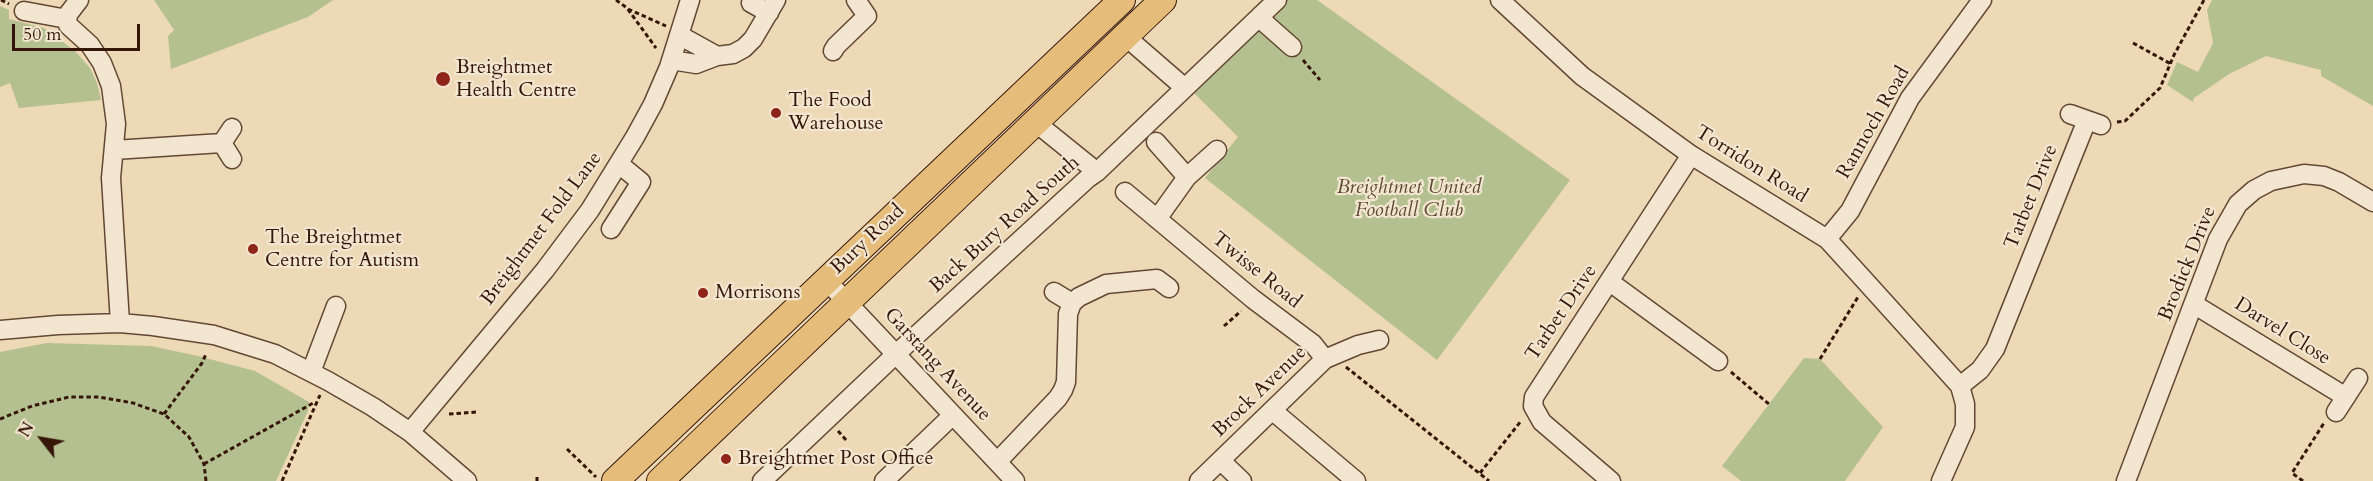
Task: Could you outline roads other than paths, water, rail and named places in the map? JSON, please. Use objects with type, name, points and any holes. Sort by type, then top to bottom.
[{"type":"highway","name":"Bury Road","points":[[615,481],[1122,0]]},
{"type":"highway","name":"Bury Road","points":[[660,481],[1163,0]]},
{"type":"street","points":[[79,0],[69,13],[68,25],[90,45],[102,63],[111,86],[116,124],[111,178],[120,323]]},
{"type":"street","name":"Breightmet Fold Lane","points":[[410,432],[545,270],[597,198],[648,112],[670,63],[673,31],[690,0]]},
{"type":"street","points":[[833,51],[867,16],[856,0]]},
{"type":"street","name":"Torridon Road","points":[[1500,0],[1582,76],[1691,155],[1827,239],[1960,386]]},
{"type":"street","name":"Rannoch Road","points":[[1827,239],[1850,211],[1910,98],[1982,0]]},
{"type":"street","points":[[670,63],[696,64],[717,56],[734,54],[744,48],[753,39],[772,6],[751,3]]},
{"type":"street","points":[[1269,5],[1266,24],[1292,47]]},
{"type":"street","name":"Back Bury Road South","points":[[762,481],[896,354],[1097,172],[1269,5]]},
{"type":"street","points":[[24,11],[67,19]]},
{"type":"street","points":[[673,31],[717,56]]},
{"type":"street","points":[[1125,36],[1185,88]]},
{"type":"street","name":"Tarbet Drive","points":[[1960,386],[1980,370],[1995,349],[2094,123],[2070,114]]},
{"type":"street","points":[[1035,122],[1097,172]]},
{"type":"street","points":[[114,150],[227,135],[232,159]]},
{"type":"street","points":[[1156,142],[1187,177]]},
{"type":"street","points":[[1157,219],[1187,177],[1217,150]]},
{"type":"street","name":"Tarbet Drive","points":[[1611,481],[1542,422],[1533,406],[1538,389],[1691,155]]},
{"type":"street","points":[[597,198],[615,222],[641,182],[619,164]]},
{"type":"street","name":"Brodick Drive","points":[[2126,481],[2227,221],[2238,204],[2254,190],[2271,181],[2304,174],[2324,176],[2339,182],[2373,202]]},
{"type":"street","name":"Twisse Road","points":[[1125,192],[1253,299],[1313,344],[1325,359]]},
{"type":"street","points":[[997,462],[1063,390],[1066,382],[1068,314],[1072,303],[1079,297],[1106,284],[1165,278]]},
{"type":"street","name":"Garstang Avenue","points":[[826,280],[1015,481]]},
{"type":"street","points":[[1610,282],[1718,361]]},
{"type":"street","points":[[1054,292],[1072,303]]},
{"type":"street","name":"Darvel Close","points":[[2195,305],[2341,405],[2358,378]]},
{"type":"street","points":[[311,372],[336,306]]},
{"type":"street","points":[[0,330],[120,323],[166,327],[214,335],[275,354],[373,407],[410,432],[467,481]]},
{"type":"street","name":"Brock Avenue","points":[[1199,481],[1325,359],[1356,340],[1379,340]]},
{"type":"street","points":[[1941,481],[1965,427],[1965,404],[1960,386]]},
{"type":"street","points":[[1272,411],[1356,481]]},
{"type":"street","points":[[884,481],[953,415]]},
{"type":"street","points":[[1221,460],[1242,481]]},
{"type":"place","name":"Breightmet Health Centre","points":[[443,79]]},
{"type":"place","name":"The Food Warehouse","points":[[776,113]]},
{"type":"place","name":"The Breightmet Centre for Autism","points":[[253,249]]},
{"type":"place","name":"Morrisons","points":[[703,293]]},
{"type":"place","name":"Breightmet Post Office","points":[[726,459]]},
{"type":"park label","name":"Breightmet United Football Club","points":[[1409,200]]}]
